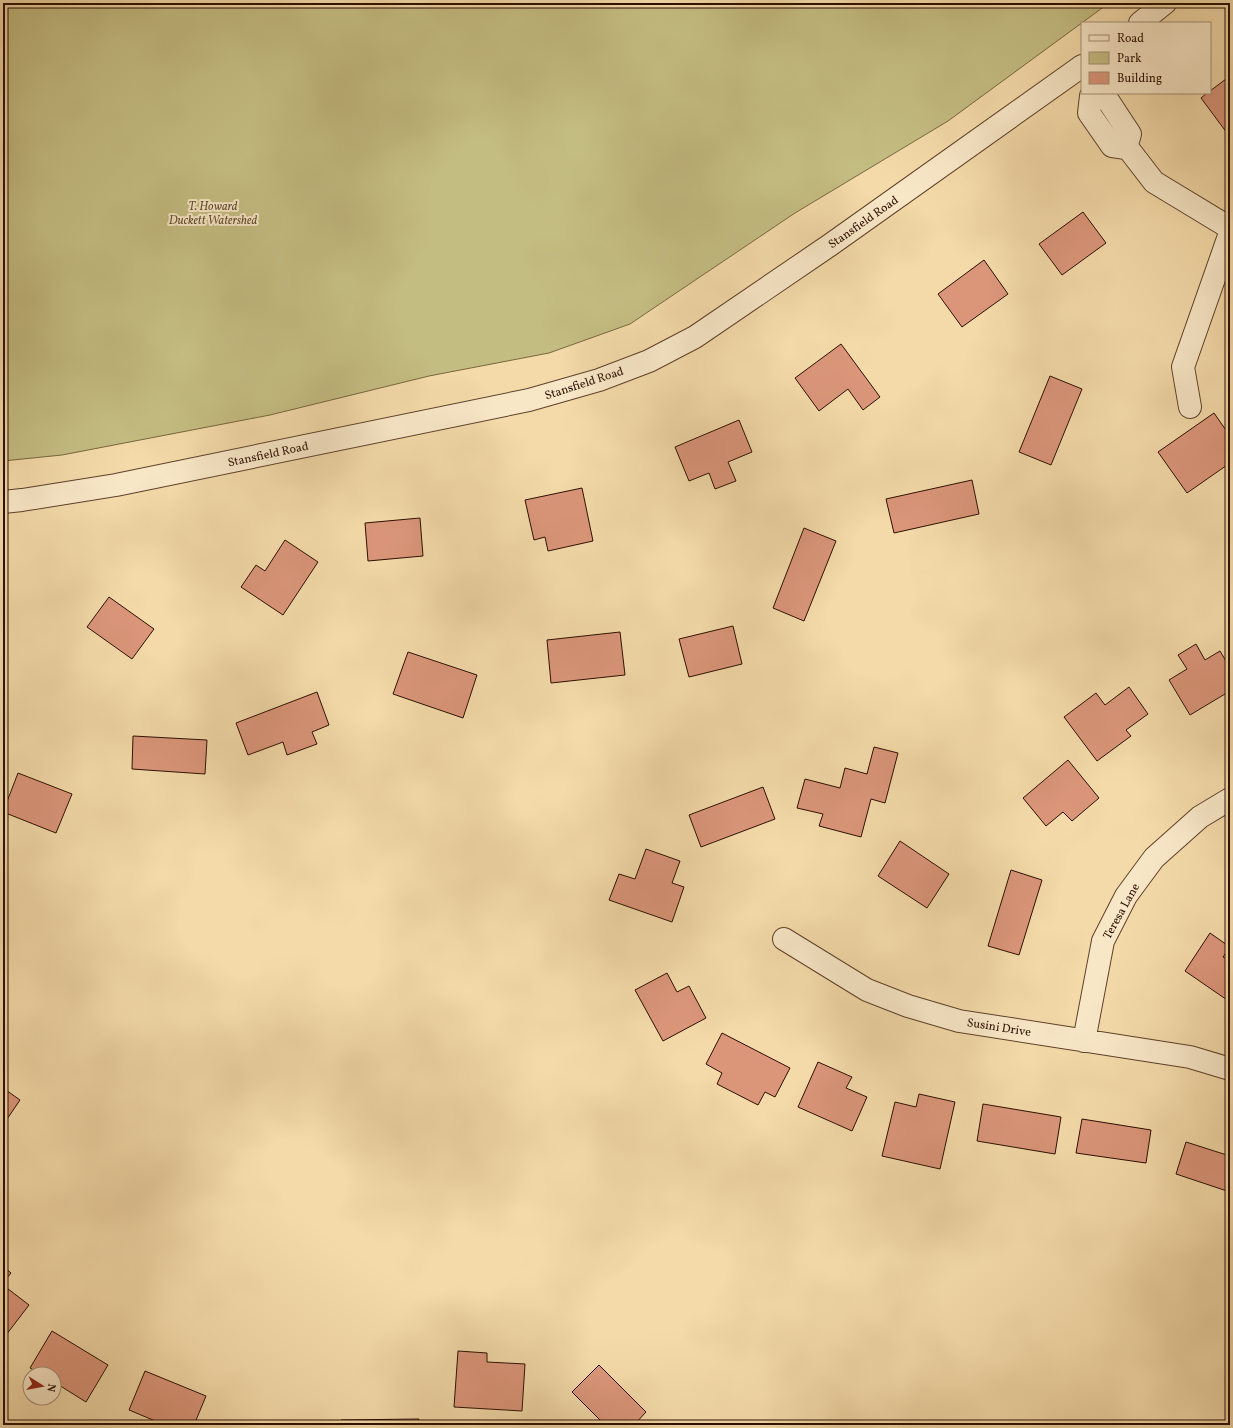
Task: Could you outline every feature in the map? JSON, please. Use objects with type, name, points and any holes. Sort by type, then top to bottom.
[{"type":"street","points":[[1141,22],[1165,3]]},
{"type":"street","name":"Stansfield Road","points":[[3,502],[116,485],[529,400],[599,380],[649,361],[695,337],[830,245],[1081,84]]},
{"type":"street","points":[[1100,94],[1107,99],[1130,134],[1126,147],[1154,182],[1230,228]]},
{"type":"street","points":[[1190,407],[1182,367],[1230,233]]},
{"type":"street","name":"Teresa Lane","points":[[1084,1041],[1103,941],[1126,896],[1154,858],[1200,817],[1230,799]]},
{"type":"street","name":"Susini Drive","points":[[784,939],[867,990],[908,1006],[959,1021],[1190,1058],[1230,1069]]},
{"type":"green space","name":"T. Howard Duckett Watershed","points":[[3,3],[1109,3],[1081,22],[1081,24],[948,121],[795,213],[630,324],[549,353],[429,376],[270,415],[62,455],[3,461]]},
{"type":"building","points":[[1230,76],[1230,137],[1201,98],[1206,94],[1211,94],[1211,90]]},
{"type":"building","points":[[1083,212],[1106,243],[1062,275],[1039,244]]},
{"type":"building","points":[[984,260],[1008,294],[962,327],[938,294]]},
{"type":"building","points":[[841,344],[880,397],[863,410],[848,389],[819,411],[795,378]]},
{"type":"building","points":[[1050,376],[1082,389],[1051,465],[1019,452]]},
{"type":"building","points":[[1214,413],[1230,436],[1230,463],[1187,493],[1158,452]]},
{"type":"building","points":[[739,420],[752,452],[728,462],[736,481],[715,489],[709,473],[689,481],[675,447]]},
{"type":"building","points":[[972,480],[979,514],[894,533],[886,499]]},
{"type":"building","points":[[582,488],[593,541],[548,551],[545,537],[534,540],[525,500]]},
{"type":"building","points":[[420,518],[423,556],[368,561],[365,523]]},
{"type":"building","points":[[804,528],[836,541],[804,621],[773,608]]},
{"type":"building","points":[[285,540],[318,562],[283,615],[241,587],[256,565],[265,571]]},
{"type":"building","points":[[109,597],[154,629],[132,659],[87,627]]},
{"type":"building","points":[[733,626],[742,664],[689,677],[679,639]]},
{"type":"building","points":[[620,632],[625,675],[551,683],[547,640]]},
{"type":"building","points":[[1196,644],[1205,660],[1220,651],[1230,668],[1230,691],[1190,715],[1169,680],[1187,669],[1178,655]]},
{"type":"building","points":[[408,652],[477,675],[463,718],[393,694]]},
{"type":"building","points":[[1129,687],[1148,714],[1126,730],[1131,736],[1097,761],[1064,717],[1096,693],[1105,705]]},
{"type":"building","points":[[317,692],[329,725],[312,732],[317,744],[287,755],[283,742],[248,755],[236,723]]},
{"type":"building","points":[[133,736],[207,740],[205,774],[132,769]]},
{"type":"building","points":[[874,747],[898,753],[885,803],[871,799],[861,837],[819,826],[823,814],[797,808],[805,779],[840,788],[845,768],[867,774]]},
{"type":"building","points":[[1068,760],[1099,798],[1072,821],[1063,812],[1046,826],[1023,798]]},
{"type":"building","points":[[18,773],[72,794],[56,833],[3,812]]},
{"type":"building","points":[[763,787],[775,819],[701,847],[689,815]]},
{"type":"building","points":[[900,841],[949,874],[927,908],[878,876]]},
{"type":"building","points":[[646,849],[680,861],[672,883],[684,887],[672,922],[609,900],[619,874],[635,879]]},
{"type":"building","points":[[1011,870],[1042,880],[1019,955],[988,946]]},
{"type":"building","points":[[1210,933],[1230,947],[1223,957],[1230,961],[1230,1002],[1185,971]]},
{"type":"building","points":[[667,973],[677,992],[689,986],[706,1018],[663,1041],[635,990]]},
{"type":"building","points":[[722,1033],[790,1068],[775,1097],[765,1092],[758,1105],[717,1084],[722,1073],[706,1064]]},
{"type":"building","points":[[818,1062],[852,1077],[846,1088],[867,1097],[852,1131],[798,1107]]},
{"type":"building","points":[[3,1088],[20,1100],[3,1125]]},
{"type":"building","points":[[919,1094],[955,1102],[940,1169],[882,1156],[895,1102],[916,1107]]},
{"type":"building","points":[[983,1104],[1061,1117],[1055,1154],[977,1141]]},
{"type":"building","points":[[1082,1119],[1151,1130],[1146,1163],[1076,1153]]},
{"type":"building","points":[[1186,1142],[1230,1156],[1230,1192],[1176,1174]]},
{"type":"building","points":[[3,1266],[11,1273],[3,1283]]},
{"type":"building","points":[[3,1285],[29,1305],[3,1339]]},
{"type":"building","points":[[52,1331],[108,1365],[86,1402],[62,1387],[62,1366],[31,1366]]},
{"type":"building","points":[[458,1351],[487,1353],[487,1362],[525,1364],[522,1411],[454,1407]]},
{"type":"building","points":[[599,1365],[646,1412],[634,1425],[596,1425],[600,1420],[572,1392]]},
{"type":"building","points":[[145,1371],[206,1396],[194,1425],[165,1425],[129,1410]]},
{"type":"building","points":[[419,1419],[419,1425],[341,1425],[341,1420]]}]
